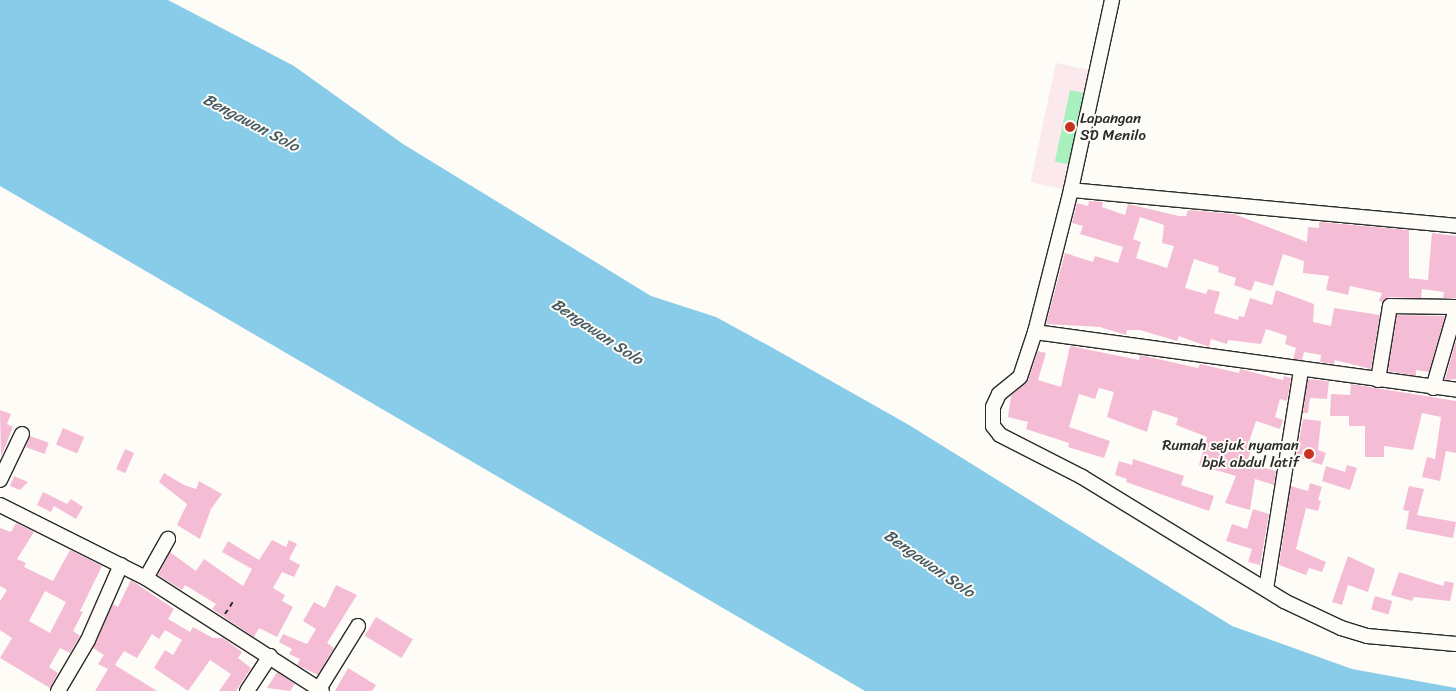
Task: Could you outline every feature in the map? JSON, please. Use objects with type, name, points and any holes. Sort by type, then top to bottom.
[{"type":"street","points":[[1112,0],[1071,190],[1035,332],[1020,376],[999,394],[993,407],[993,426],[1000,435],[1082,477],[1266,590],[1341,628],[1367,636],[1456,644]]},
{"type":"street","points":[[1071,190],[1456,226]]},
{"type":"street","points":[[1378,380],[1390,306],[1456,308],[1433,388]]},
{"type":"street","points":[[1035,332],[1456,390]]},
{"type":"street","points":[[1266,590],[1301,370]]},
{"type":"street","points":[[0,480],[22,434]]},
{"type":"street","points":[[0,505],[146,578],[220,622],[321,690],[358,626]]},
{"type":"street","points":[[146,578],[168,538]]},
{"type":"street","points":[[58,691],[88,640],[121,565]]},
{"type":"street","points":[[247,691],[270,656]]},
{"type":"path","points":[[220,622],[234,600]]},
{"type":"shaded area","points":[[1056,63],[1094,71],[1069,190],[1031,182]]},
{"type":"green space","name":"Lapangan SD Menilo","points":[[1070,90],[1084,93],[1069,164],[1055,161]]},
{"type":"water","name":"Bengawan Solo","points":[[0,0],[168,0],[294,66],[403,144],[651,296],[716,317],[909,425],[1232,626],[1352,669],[1456,688],[1456,691],[865,691],[0,186]]},
{"type":"building","points":[[1089,201],[1103,202],[1102,207],[1125,215],[1128,204],[1179,216],[1186,216],[1188,210],[1234,214],[1307,242],[1308,227],[1319,228],[1319,222],[1409,230],[1409,278],[1428,280],[1432,233],[1456,236],[1456,298],[1443,298],[1444,292],[1422,289],[1421,298],[1390,297],[1382,302],[1379,301],[1382,293],[1350,286],[1348,295],[1326,290],[1329,276],[1303,273],[1304,261],[1283,254],[1273,286],[1255,281],[1251,291],[1234,285],[1236,278],[1218,272],[1219,267],[1194,259],[1185,288],[1206,294],[1208,289],[1220,292],[1214,313],[1238,320],[1239,316],[1244,317],[1250,298],[1272,305],[1276,290],[1314,304],[1313,322],[1331,326],[1334,308],[1380,315],[1371,369],[1335,360],[1334,364],[1320,362],[1321,355],[1304,352],[1302,360],[1293,359],[1296,348],[1285,344],[1287,336],[1266,329],[1261,344],[1228,340],[1227,344],[1211,339],[1209,347],[1179,336],[1177,341],[1140,330],[1127,330],[1126,335],[1100,327],[1046,324],[1065,253],[1093,262],[1095,256],[1118,263],[1123,247],[1080,234],[1083,226],[1072,223],[1077,203],[1088,206]],"holes":[[[1140,217],[1164,225],[1162,243],[1174,246],[1167,268],[1136,258],[1141,242],[1133,239]]]},
{"type":"building","points":[[1397,315],[1445,316],[1429,372],[1416,370],[1416,376],[1388,371]]},
{"type":"building","points":[[1456,340],[1456,379],[1445,380]]},
{"type":"building","points":[[1070,346],[1139,360],[1140,355],[1198,368],[1200,364],[1239,373],[1240,369],[1283,380],[1284,376],[1291,378],[1287,401],[1280,399],[1275,417],[1283,420],[1280,429],[1256,421],[1247,448],[1251,449],[1247,463],[1276,471],[1274,485],[1255,479],[1250,510],[1225,503],[1236,476],[1199,465],[1207,437],[1176,425],[1178,418],[1153,410],[1147,432],[1107,417],[1114,392],[1099,388],[1095,399],[1079,394],[1069,427],[1110,441],[1104,458],[1068,447],[1069,443],[1026,429],[1028,422],[1008,417],[1011,396],[1028,380],[1038,351],[1046,353],[1038,380],[1061,387]]},
{"type":"building","points":[[1308,379],[1329,381],[1327,399],[1310,398],[1308,413],[1303,413]]},
{"type":"building","points":[[1351,384],[1456,401],[1456,453],[1446,451],[1440,481],[1422,477],[1427,457],[1435,459],[1441,417],[1422,413],[1413,450],[1384,446],[1384,457],[1365,457],[1365,426],[1349,426],[1349,416],[1330,416],[1331,394],[1350,395]]},
{"type":"building","points":[[0,410],[11,414],[7,424],[13,427],[1,457]]},
{"type":"building","points":[[1303,419],[1321,421],[1318,450],[1326,453],[1322,465],[1296,457]]},
{"type":"building","points":[[63,428],[84,437],[77,454],[56,445]]},
{"type":"building","points":[[30,436],[49,443],[45,454],[26,447]]},
{"type":"building","points":[[125,449],[134,453],[125,473],[116,469]]},
{"type":"building","points":[[1133,459],[1184,476],[1181,485],[1214,496],[1209,511],[1126,482],[1127,479],[1115,475],[1119,461],[1132,465]]},
{"type":"building","points":[[1347,465],[1357,468],[1350,490],[1322,481],[1326,466],[1345,472]]},
{"type":"building","points":[[164,473],[184,485],[196,489],[199,481],[222,494],[211,509],[200,539],[177,525],[187,504],[159,482]]},
{"type":"building","points":[[14,476],[28,482],[20,490],[10,486]]},
{"type":"building","points":[[1310,483],[1322,487],[1318,500],[1321,501],[1318,511],[1306,508],[1296,549],[1326,562],[1322,572],[1309,568],[1306,575],[1279,565],[1291,486],[1308,491]]},
{"type":"building","points":[[1409,486],[1424,489],[1417,515],[1456,522],[1453,538],[1406,529],[1409,511],[1403,510]]},
{"type":"building","points":[[43,492],[67,504],[71,499],[83,507],[76,519],[54,506],[51,512],[37,505]]},
{"type":"building","points":[[1253,509],[1269,514],[1260,565],[1248,562],[1252,549],[1226,541],[1232,524],[1247,529]]},
{"type":"building","points":[[16,523],[34,532],[17,559],[26,563],[24,567],[53,581],[70,550],[102,566],[80,611],[83,612],[73,631],[80,636],[70,653],[60,648],[49,667],[58,673],[50,688],[0,658],[12,638],[0,630],[0,601],[7,590],[0,586],[0,528],[11,532]],"holes":[[[45,591],[66,602],[50,633],[29,621]]]},
{"type":"building","points":[[272,540],[286,547],[289,540],[297,544],[289,559],[300,565],[294,577],[282,572],[273,588],[285,595],[282,601],[293,607],[277,637],[259,628],[254,637],[212,609],[216,604],[185,585],[182,590],[158,575],[170,552],[196,571],[204,559],[243,586],[252,569],[222,552],[228,541],[259,560]]},
{"type":"building","points":[[1348,556],[1375,569],[1368,592],[1348,585],[1342,605],[1332,602]]},
{"type":"building","points":[[1399,572],[1443,586],[1445,581],[1454,583],[1450,601],[1414,597],[1412,601],[1391,595]]},
{"type":"building","points":[[131,580],[174,609],[168,619],[190,632],[193,627],[213,638],[223,638],[242,652],[238,658],[251,668],[236,691],[219,691],[231,674],[210,660],[188,691],[154,668],[165,650],[173,655],[182,640],[165,630],[159,639],[152,634],[137,658],[124,651],[115,665],[157,691],[95,691],[108,669],[98,664],[104,655],[93,648],[113,604],[118,607]]},
{"type":"building","points":[[336,585],[357,595],[327,643],[334,648],[318,675],[297,665],[300,659],[289,654],[292,649],[279,642],[283,634],[307,644],[316,629],[303,621],[314,602],[325,608]]},
{"type":"building","points":[[1375,596],[1392,601],[1388,614],[1371,609]]},
{"type":"building","points":[[376,617],[413,639],[402,658],[365,636]]},
{"type":"building","points":[[348,668],[376,685],[372,691],[335,691]]},
{"type":"building","points":[[277,672],[295,684],[290,691],[267,688]]},
{"type":"place","name":"Lapangan SD Menilo","points":[[1070,127]]},
{"type":"place","name":"Rumah sejuk nyaman bpk abdul latif","points":[[1309,454]]}]
